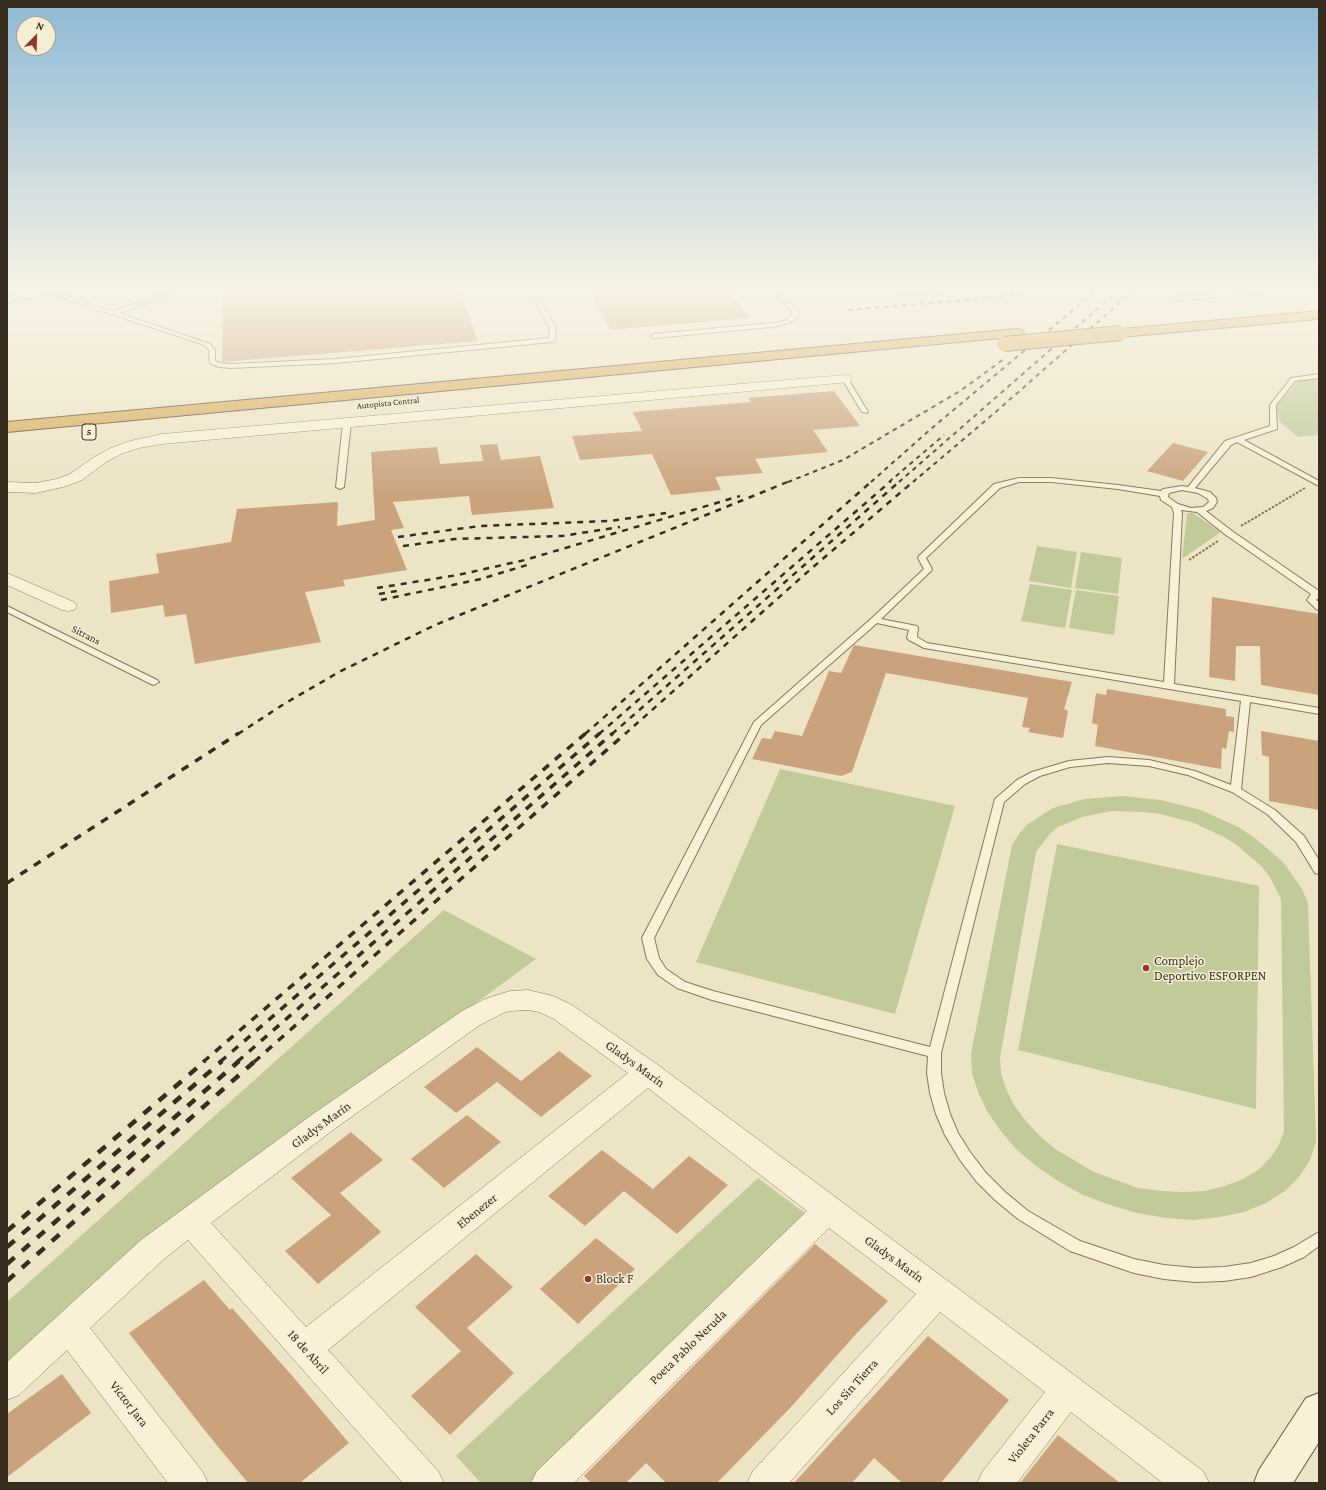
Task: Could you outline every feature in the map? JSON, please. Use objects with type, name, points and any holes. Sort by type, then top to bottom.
[{"type":"highway","name":"Autopista Central","points":[[7,427],[746,359]]},
{"type":"highway","name":"Autopista Central","points":[[7,440],[853,359]]},
{"type":"highway","points":[[7,423],[49,423]]},
{"type":"street","points":[[7,487],[36,488],[60,483],[76,477],[101,459],[116,451],[151,441],[185,436],[845,379]]},
{"type":"street","points":[[7,578],[68,606]]},
{"type":"street","name":"Gladys Marín","points":[[7,1384],[152,1250],[190,1220],[323,1122],[471,1018],[494,1006],[510,1001],[528,1000],[544,1003],[563,1012],[648,1073],[1191,1483]]},
{"type":"street","name":"Ebenezer","points":[[305,1348],[648,1073]]},
{"type":"street","name":"Poeta Pablo Neruda","points":[[549,1483],[828,1210]]},
{"type":"street","name":"18 de Abril","points":[[190,1220],[426,1483]]},
{"type":"street","name":"Los Sin Tierra","points":[[766,1483],[938,1292]]},
{"type":"street","name":"Víctor Jara","points":[[68,1326],[190,1483]]},
{"type":"street","name":"Violeta Parra","points":[[995,1483],[1068,1389]]},
{"type":"street","points":[[1272,1483],[1319,1410]]},
{"type":"lane","points":[[212,359],[212,362],[219,365],[298,364],[356,359]]},
{"type":"lane","points":[[1191,488],[1228,443],[1274,427],[1273,405],[1293,379],[1319,376]]},
{"type":"lane","points":[[845,379],[865,412]]},
{"type":"lane","points":[[340,487],[348,423]]},
{"type":"lane","points":[[1237,439],[1317,483]]},
{"type":"lane","points":[[935,1053],[712,995],[681,985],[662,972],[653,959],[648,938],[757,724],[875,620],[928,569],[922,558],[997,486],[1019,480],[1051,480],[1118,487],[1163,494],[1170,489],[1191,488],[1212,498],[1213,502],[1210,506],[1199,510]]},
{"type":"lane","points":[[1163,494],[1164,498],[1175,506],[1199,510],[1229,534],[1318,594]]},
{"type":"lane","points":[[1169,686],[1178,513],[1175,506]]},
{"type":"lane","points":[[1318,594],[1311,597],[1311,600],[1319,607]]},
{"type":"lane","name":"Sitrans","points":[[7,609],[154,682]]},
{"type":"lane","points":[[875,620],[914,628],[912,638],[924,645],[1319,711]]},
{"type":"lane","points":[[1236,790],[1246,699]]},
{"type":"lane","points":[[1319,870],[1300,839],[1272,812],[1236,790],[1206,778],[1170,767],[1149,763],[1108,760],[1069,764],[1036,774],[1009,791],[999,801],[935,1053],[934,1073],[941,1107],[952,1135],[965,1156],[981,1177],[1000,1196],[1023,1215],[1075,1246],[1134,1266],[1164,1272],[1195,1275],[1224,1274],[1251,1270],[1277,1262],[1299,1252],[1319,1238]]},
{"type":"path","points":[[1175,569],[1229,534],[1317,483]]},
{"type":"green space","points":[[1319,377],[1319,435],[1298,437],[1280,422],[1276,406],[1299,380]]},
{"type":"green space","points":[[1187,513],[1193,513],[1221,532],[1182,559]]},
{"type":"green space","points":[[1037,546],[1077,552],[1071,588],[1029,581]]},
{"type":"green space","points":[[1081,552],[1122,558],[1118,594],[1075,588]]},
{"type":"green space","points":[[1030,584],[1072,590],[1065,628],[1021,621]]},
{"type":"green space","points":[[1076,590],[1119,596],[1114,635],[1069,628]]},
{"type":"green space","points":[[780,769],[955,806],[895,1014],[696,962]]},
{"type":"green space","points":[[1122,796],[1161,800],[1201,810],[1238,827],[1255,838],[1283,862],[1302,889],[1308,903],[1316,1142],[1310,1160],[1299,1177],[1285,1191],[1266,1203],[1244,1212],[1220,1217],[1193,1220],[1166,1218],[1137,1213],[1083,1195],[1058,1181],[1036,1166],[1016,1149],[987,1111],[978,1092],[972,1073],[971,1054],[1012,845],[1028,824],[1053,808],[1085,799]],"holes":[[[1111,811],[1160,814],[1194,823],[1224,837],[1238,846],[1261,866],[1270,877],[1281,899],[1284,1131],[1279,1145],[1270,1158],[1258,1170],[1243,1179],[1225,1186],[1205,1191],[1183,1192],[1138,1188],[1094,1172],[1055,1149],[1039,1135],[1014,1105],[1006,1089],[1001,1073],[1000,1058],[1036,852],[1049,835],[1058,827],[1082,817]]]},
{"type":"green space","name":"Complejo Deportivo ESFORPEN","points":[[1057,844],[1259,886],[1256,1109],[1018,1050]]},
{"type":"green space","points":[[444,910],[536,959],[151,1241],[7,1370],[7,1302]]},
{"type":"green space","points":[[758,1178],[806,1214],[529,1483],[481,1483],[456,1456]]},
{"type":"building","points":[[222,359],[264,359],[222,362]]},
{"type":"building","points":[[834,391],[860,426],[813,430],[828,452],[755,459],[763,473],[715,477],[721,490],[671,495],[652,454],[580,460],[572,436],[642,431],[633,412],[751,402],[748,398]]},
{"type":"building","points":[[1173,443],[1208,452],[1183,481],[1147,471]]},
{"type":"building","points":[[497,444],[501,460],[540,456],[554,508],[472,515],[469,496],[393,502],[404,528],[391,530],[407,570],[343,580],[345,586],[305,592],[321,642],[195,664],[186,614],[165,617],[163,605],[111,613],[109,581],[159,573],[156,554],[231,542],[237,509],[338,502],[337,526],[375,520],[371,452],[437,447],[440,464],[483,461],[480,445]]},
{"type":"building","points":[[1212,597],[1319,614],[1319,695],[1261,685],[1260,646],[1236,646],[1235,681],[1209,677]]},
{"type":"building","points":[[854,645],[1072,682],[1064,709],[1068,711],[1063,738],[1028,732],[1030,728],[1022,727],[1028,698],[886,673],[852,772],[841,776],[752,759],[762,738],[771,739],[775,731],[802,736],[829,671],[841,673]]},
{"type":"building","points":[[1107,689],[1226,709],[1226,716],[1234,717],[1234,732],[1229,731],[1226,749],[1222,748],[1221,769],[1095,746],[1098,725],[1092,723],[1096,693],[1106,695]]},
{"type":"building","points":[[1261,731],[1319,741],[1319,810],[1269,801],[1269,757],[1262,755]]},
{"type":"building","points":[[477,1047],[521,1081],[559,1051],[592,1076],[541,1117],[497,1082],[456,1113],[424,1087]]},
{"type":"building","points":[[467,1115],[501,1142],[444,1188],[411,1159]]},
{"type":"building","points":[[351,1132],[383,1160],[340,1193],[381,1232],[318,1284],[285,1251],[331,1215],[291,1178]]},
{"type":"building","points":[[602,1150],[653,1189],[689,1156],[728,1185],[677,1234],[624,1191],[585,1226],[548,1196]]},
{"type":"building","name":"Block F","points":[[596,1238],[635,1269],[578,1324],[540,1289]]},
{"type":"building","points":[[815,1244],[888,1301],[856,1334],[791,1407],[717,1483],[666,1483],[646,1463],[626,1483],[591,1483],[584,1476]]},
{"type":"building","points":[[476,1254],[513,1287],[467,1328],[514,1373],[450,1435],[411,1396],[461,1351],[415,1307]]},
{"type":"building","points":[[204,1280],[230,1310],[232,1308],[349,1443],[300,1483],[248,1483],[206,1432],[129,1333]]},
{"type":"building","points":[[928,1336],[1009,1400],[941,1483],[902,1483],[874,1458],[852,1483],[794,1483]]},
{"type":"building","points":[[62,1374],[91,1413],[7,1477],[7,1414]]},
{"type":"building","points":[[1058,1435],[1120,1483],[1020,1483]]},
{"type":"railway","points":[[788,482],[843,460],[960,391],[1004,359]]},
{"type":"railway","points":[[871,482],[932,428],[1015,359]]},
{"type":"railway","points":[[899,482],[1040,359]]},
{"type":"railway","points":[[913,482],[1056,359]]},
{"type":"railway","points":[[889,482],[944,435]]},
{"type":"railway","points":[[238,734],[284,704],[339,672],[435,625],[790,481]]},
{"type":"railway","points":[[585,734],[872,481]]},
{"type":"railway","points":[[599,734],[891,481]]},
{"type":"railway","points":[[612,734],[900,481]]},
{"type":"railway","points":[[625,734],[812,568],[914,481]]},
{"type":"railway","points":[[377,588],[458,575],[525,560],[740,496]]},
{"type":"railway","points":[[398,537],[480,526],[610,521],[666,513]]},
{"type":"railway","points":[[403,546],[455,539],[562,536],[620,527]]},
{"type":"railway","points":[[381,600],[481,579],[527,565]]},
{"type":"railway","points":[[379,594],[402,590]]},
{"type":"railway","points":[[7,883],[239,733]]},
{"type":"railway","points":[[203,1062],[586,733]]},
{"type":"railway","points":[[220,1062],[600,733]]},
{"type":"railway","points":[[237,1062],[613,733]]},
{"type":"railway","points":[[254,1062],[626,733]]},
{"type":"railway","points":[[7,1231],[205,1061]]},
{"type":"railway","points":[[7,1247],[222,1061]]},
{"type":"railway","points":[[7,1264],[239,1061]]},
{"type":"railway","points":[[7,1281],[255,1061]]},
{"type":"place","name":"Complejo Deportivo ESFORPEN","points":[[1146,968]]},
{"type":"place","name":"Block F","points":[[588,1279]]}]
